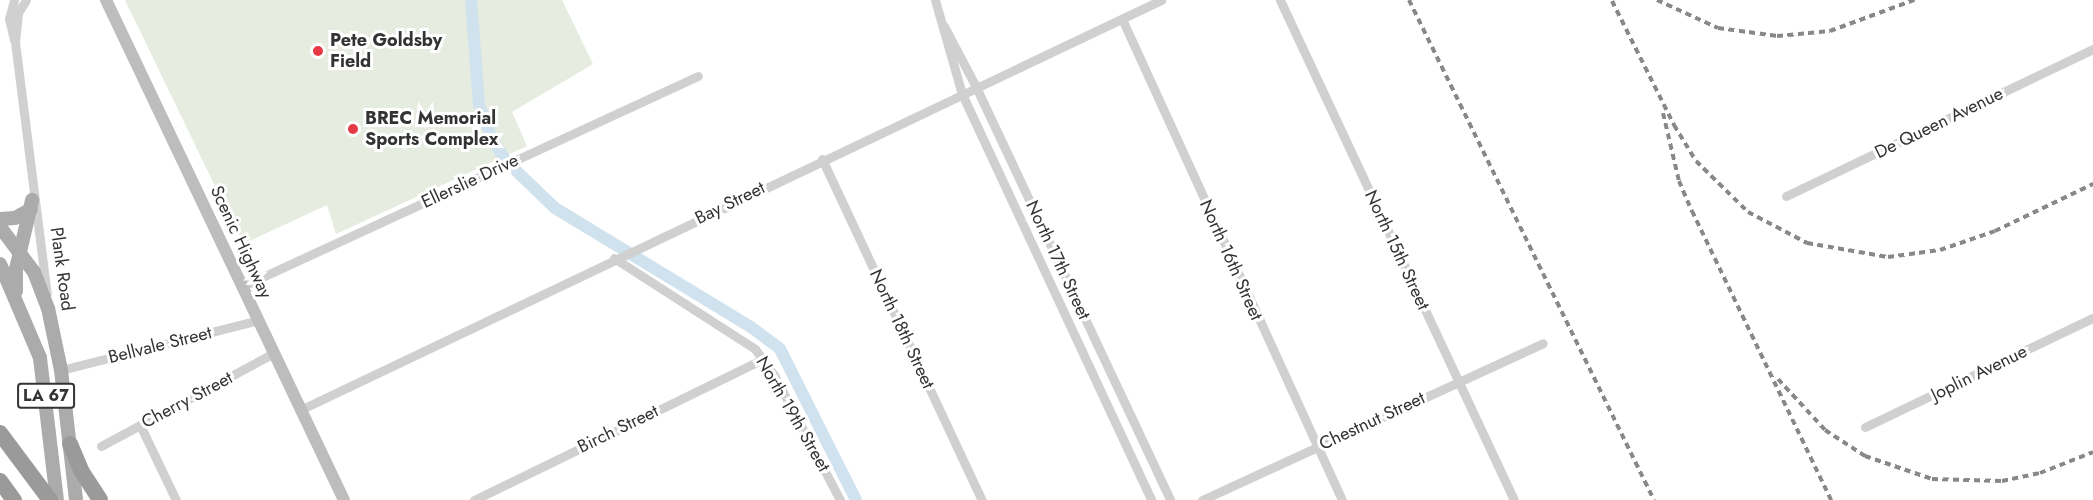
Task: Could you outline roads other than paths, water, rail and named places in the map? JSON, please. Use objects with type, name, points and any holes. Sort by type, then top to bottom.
[{"type":"highway","points":[[0,433],[50,500]]},
{"type":"highway","points":[[70,444],[82,472],[100,500]]},
{"type":"highway","points":[[0,481],[14,500]]},
{"type":"main road","points":[[0,219],[15,218],[32,204]]},
{"type":"main road","points":[[16,296],[20,253],[32,204]]},
{"type":"main road","name":"LA 67","points":[[0,227],[39,281],[48,308]]},
{"type":"main road","name":"LA 67","points":[[0,264],[16,296],[40,358],[57,500]]},
{"type":"main road","name":"Plank Road","points":[[48,308],[62,370],[76,500]]},
{"type":"street","name":"Plank Road","points":[[26,0],[19,10],[15,42],[32,204],[48,308]]},
{"type":"street","name":"Scenic Highway","points":[[106,0],[344,500]]},
{"type":"street","name":"North 17th Street","points":[[935,0],[962,94],[1151,500]]},
{"type":"street","name":"Bay Street","points":[[300,410],[822,159],[1161,0]]},
{"type":"street","name":"North 15th Street","points":[[1280,0],[1514,500]]},
{"type":"street","name":"Plank Road","points":[[12,1],[17,27]]},
{"type":"street","name":"Plank Road","points":[[12,1],[9,28],[15,42]]},
{"type":"street","name":"North 16th Street","points":[[1122,19],[1341,500]]},
{"type":"street","name":"North 17th Street","points":[[941,22],[976,87],[1170,500]]},
{"type":"street","name":"De Queen Avenue","points":[[1786,196],[2093,49]]},
{"type":"street","name":"Ellerslie Drive","points":[[243,286],[698,76]]},
{"type":"street","name":"North 18th Street","points":[[822,159],[982,500]]},
{"type":"street","points":[[1035,250],[1050,243]]},
{"type":"street","name":"North 19th Street","points":[[617,257],[747,342],[763,359],[836,498]]},
{"type":"street","name":"Joplin Avenue","points":[[1865,427],[2093,318]]},
{"type":"street","name":"Bellvale Street","points":[[62,370],[258,320]]},
{"type":"street","name":"Chestnut Street","points":[[1202,500],[1543,343]]},
{"type":"street","name":"Cherry Street","points":[[100,446],[274,353]]},
{"type":"street","name":"Birch Street","points":[[474,500],[763,359]]},
{"type":"street","points":[[140,425],[176,500]]},
{"type":"waterway","points":[[471,0],[479,105],[491,137],[506,161],[555,208],[751,327],[780,349],[856,500]]},
{"type":"railway","points":[[1409,0],[1654,500]]},
{"type":"railway","points":[[1657,0],[1718,28],[1777,36],[1830,31],[1914,0]]},
{"type":"railway","points":[[1612,1],[1674,125],[1696,161],[1748,212],[1807,243],[1888,257],[1940,250],[1995,231],[2093,184]]},
{"type":"railway","points":[[1663,113],[1679,181],[1692,211],[1831,500]]},
{"type":"railway","points":[[1778,379],[1825,430],[1865,456],[1932,479],[2002,481],[2040,473],[2093,452]]},
{"type":"place","name":"Pete Goldsby Field","points":[[318,51]]},
{"type":"place","name":"BREC Memorial Sports Complex","points":[[353,129]]}]
